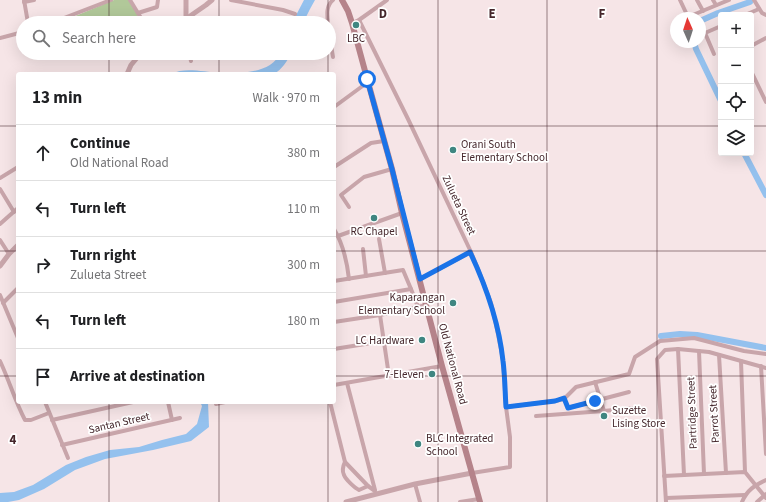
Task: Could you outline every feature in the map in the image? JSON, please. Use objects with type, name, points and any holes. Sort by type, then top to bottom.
[{"type":"main road","name":"Old National Road","points":[[342,0],[352,23],[392,169],[442,366],[479,500]]},
{"type":"street","points":[[27,16],[24,1],[34,0]]},
{"type":"street","points":[[69,16],[111,0]]},
{"type":"street","points":[[130,0],[140,16]]},
{"type":"street","points":[[138,13],[157,7],[158,0]]},
{"type":"street","points":[[186,0],[186,16]]},
{"type":"street","points":[[192,16],[212,0]]},
{"type":"street","points":[[231,0],[283,10],[294,14]]},
{"type":"street","points":[[328,16],[327,8],[329,3],[333,0]]},
{"type":"street","points":[[352,23],[359,20],[387,0]]},
{"type":"street","points":[[680,0],[688,17],[730,0]]},
{"type":"street","points":[[697,0],[702,11]]},
{"type":"street","points":[[713,0],[716,5]]},
{"type":"street","points":[[754,0],[762,13],[766,15]]},
{"type":"street","points":[[750,12],[758,7]]},
{"type":"street","name":"Zulueta Street","points":[[359,20],[408,119],[478,269],[491,303],[503,360],[506,407],[510,437],[510,467],[472,473]]},
{"type":"street","points":[[714,54],[705,33],[718,27]]},
{"type":"street","points":[[0,38],[16,34]]},
{"type":"street","points":[[754,44],[766,38]]},
{"type":"street","points":[[128,72],[135,60]]},
{"type":"street","points":[[754,77],[766,102]]},
{"type":"street","points":[[336,106],[368,82]]},
{"type":"street","points":[[336,165],[371,143],[384,141]]},
{"type":"street","points":[[0,178],[16,168]]},
{"type":"street","points":[[349,207],[341,195],[364,177],[392,169]]},
{"type":"street","points":[[0,189],[14,212],[0,224]]},
{"type":"street","points":[[338,236],[402,213]]},
{"type":"street","points":[[336,232],[347,262],[349,279]]},
{"type":"street","points":[[379,239],[385,273]]},
{"type":"street","points":[[0,240],[9,254]]},
{"type":"street","points":[[0,266],[16,247]]},
{"type":"street","points":[[363,250],[366,276]]},
{"type":"street","points":[[420,279],[470,252]]},
{"type":"street","points":[[336,281],[403,270],[418,307]]},
{"type":"street","points":[[336,302],[411,289]]},
{"type":"street","points":[[3,303],[16,290]]},
{"type":"street","points":[[0,295],[16,333]]},
{"type":"street","points":[[336,322],[380,315],[427,305]]},
{"type":"street","points":[[380,315],[389,376]]},
{"type":"street","points":[[506,407],[555,401],[564,398],[576,387],[629,374],[635,357],[660,341],[694,338],[744,351],[766,354]]},
{"type":"street","points":[[336,349],[384,341]]},
{"type":"street","points":[[678,349],[684,474]]},
{"type":"street","points":[[745,496],[666,500],[657,359],[664,350],[678,349],[709,352],[766,368]]},
{"type":"street","name":"Partridge Street","points":[[699,351],[704,474]]},
{"type":"street","name":"Parrot Street","points":[[719,355],[726,472]]},
{"type":"street","points":[[0,361],[16,401]]},
{"type":"street","points":[[741,361],[745,472],[765,496],[757,502]]},
{"type":"street","points":[[336,385],[442,366]]},
{"type":"street","points":[[761,366],[766,454]]},
{"type":"street","points":[[595,382],[604,411]]},
{"type":"street","points":[[347,383],[375,492]]},
{"type":"street","points":[[568,408],[629,392]]},
{"type":"street","points":[[564,398],[570,413]]},
{"type":"street","points":[[17,404],[24,420],[31,420],[49,413]]},
{"type":"street","points":[[46,404],[68,458]]},
{"type":"street","points":[[52,420],[123,404]]},
{"type":"street","points":[[168,404],[172,420]]},
{"type":"street","points":[[330,404],[345,462],[375,492]]},
{"type":"street","points":[[536,416],[632,408]]},
{"type":"street","name":"Santan Street","points":[[62,445],[180,418]]},
{"type":"street","points":[[345,462],[343,467],[344,475],[355,488],[359,490],[368,486]]},
{"type":"street","points":[[664,476],[745,472]]},
{"type":"street","points":[[346,502],[375,492],[472,473]]},
{"type":"street","points":[[742,502],[745,496],[755,485],[766,480]]},
{"type":"street","points":[[416,484],[420,502]]},
{"type":"street","points":[[460,502],[479,500]]},
{"type":"green space","points":[[114,0],[129,0],[138,16],[75,16]]},
{"type":"water","points":[[304,0],[315,0],[307,16],[296,16]]},
{"type":"water","points":[[276,60],[287,60],[276,72],[248,72],[262,69]]},
{"type":"water","points":[[188,70],[210,72],[177,72]]},
{"type":"water","points":[[201,404],[208,404],[209,427],[191,441],[105,459],[75,470],[44,489],[19,500],[0,502],[0,493],[14,492],[33,485],[66,465],[86,457],[110,450],[139,447],[186,434],[197,424],[202,406]]},
{"type":"waterway","points":[[706,18],[750,2]]},
{"type":"waterway","points":[[696,48],[718,95]]},
{"type":"waterway","points":[[746,156],[766,195]]},
{"type":"waterway","points":[[661,336],[680,334],[697,335],[766,348]]},
{"type":"place","name":"LBC","points":[[356,25]]},
{"type":"place","name":"Orani South Elementary School","points":[[453,150]]},
{"type":"place","name":"RC Chapel","points":[[374,218]]},
{"type":"place","name":"Kaparangan Elementary School","points":[[453,303]]},
{"type":"place","name":"LC Hardware","points":[[422,340]]},
{"type":"place","name":"7-Eleven","points":[[432,374]]},
{"type":"place","name":"Suzette Lising Store","points":[[604,416]]},
{"type":"place","name":"BLC Integrated School","points":[[418,444]]},
{"type":"route","points":[[367,79],[420,279],[470,252],[491,303],[503,360],[506,407],[555,401],[564,398],[568,408],[595,401]]}]
